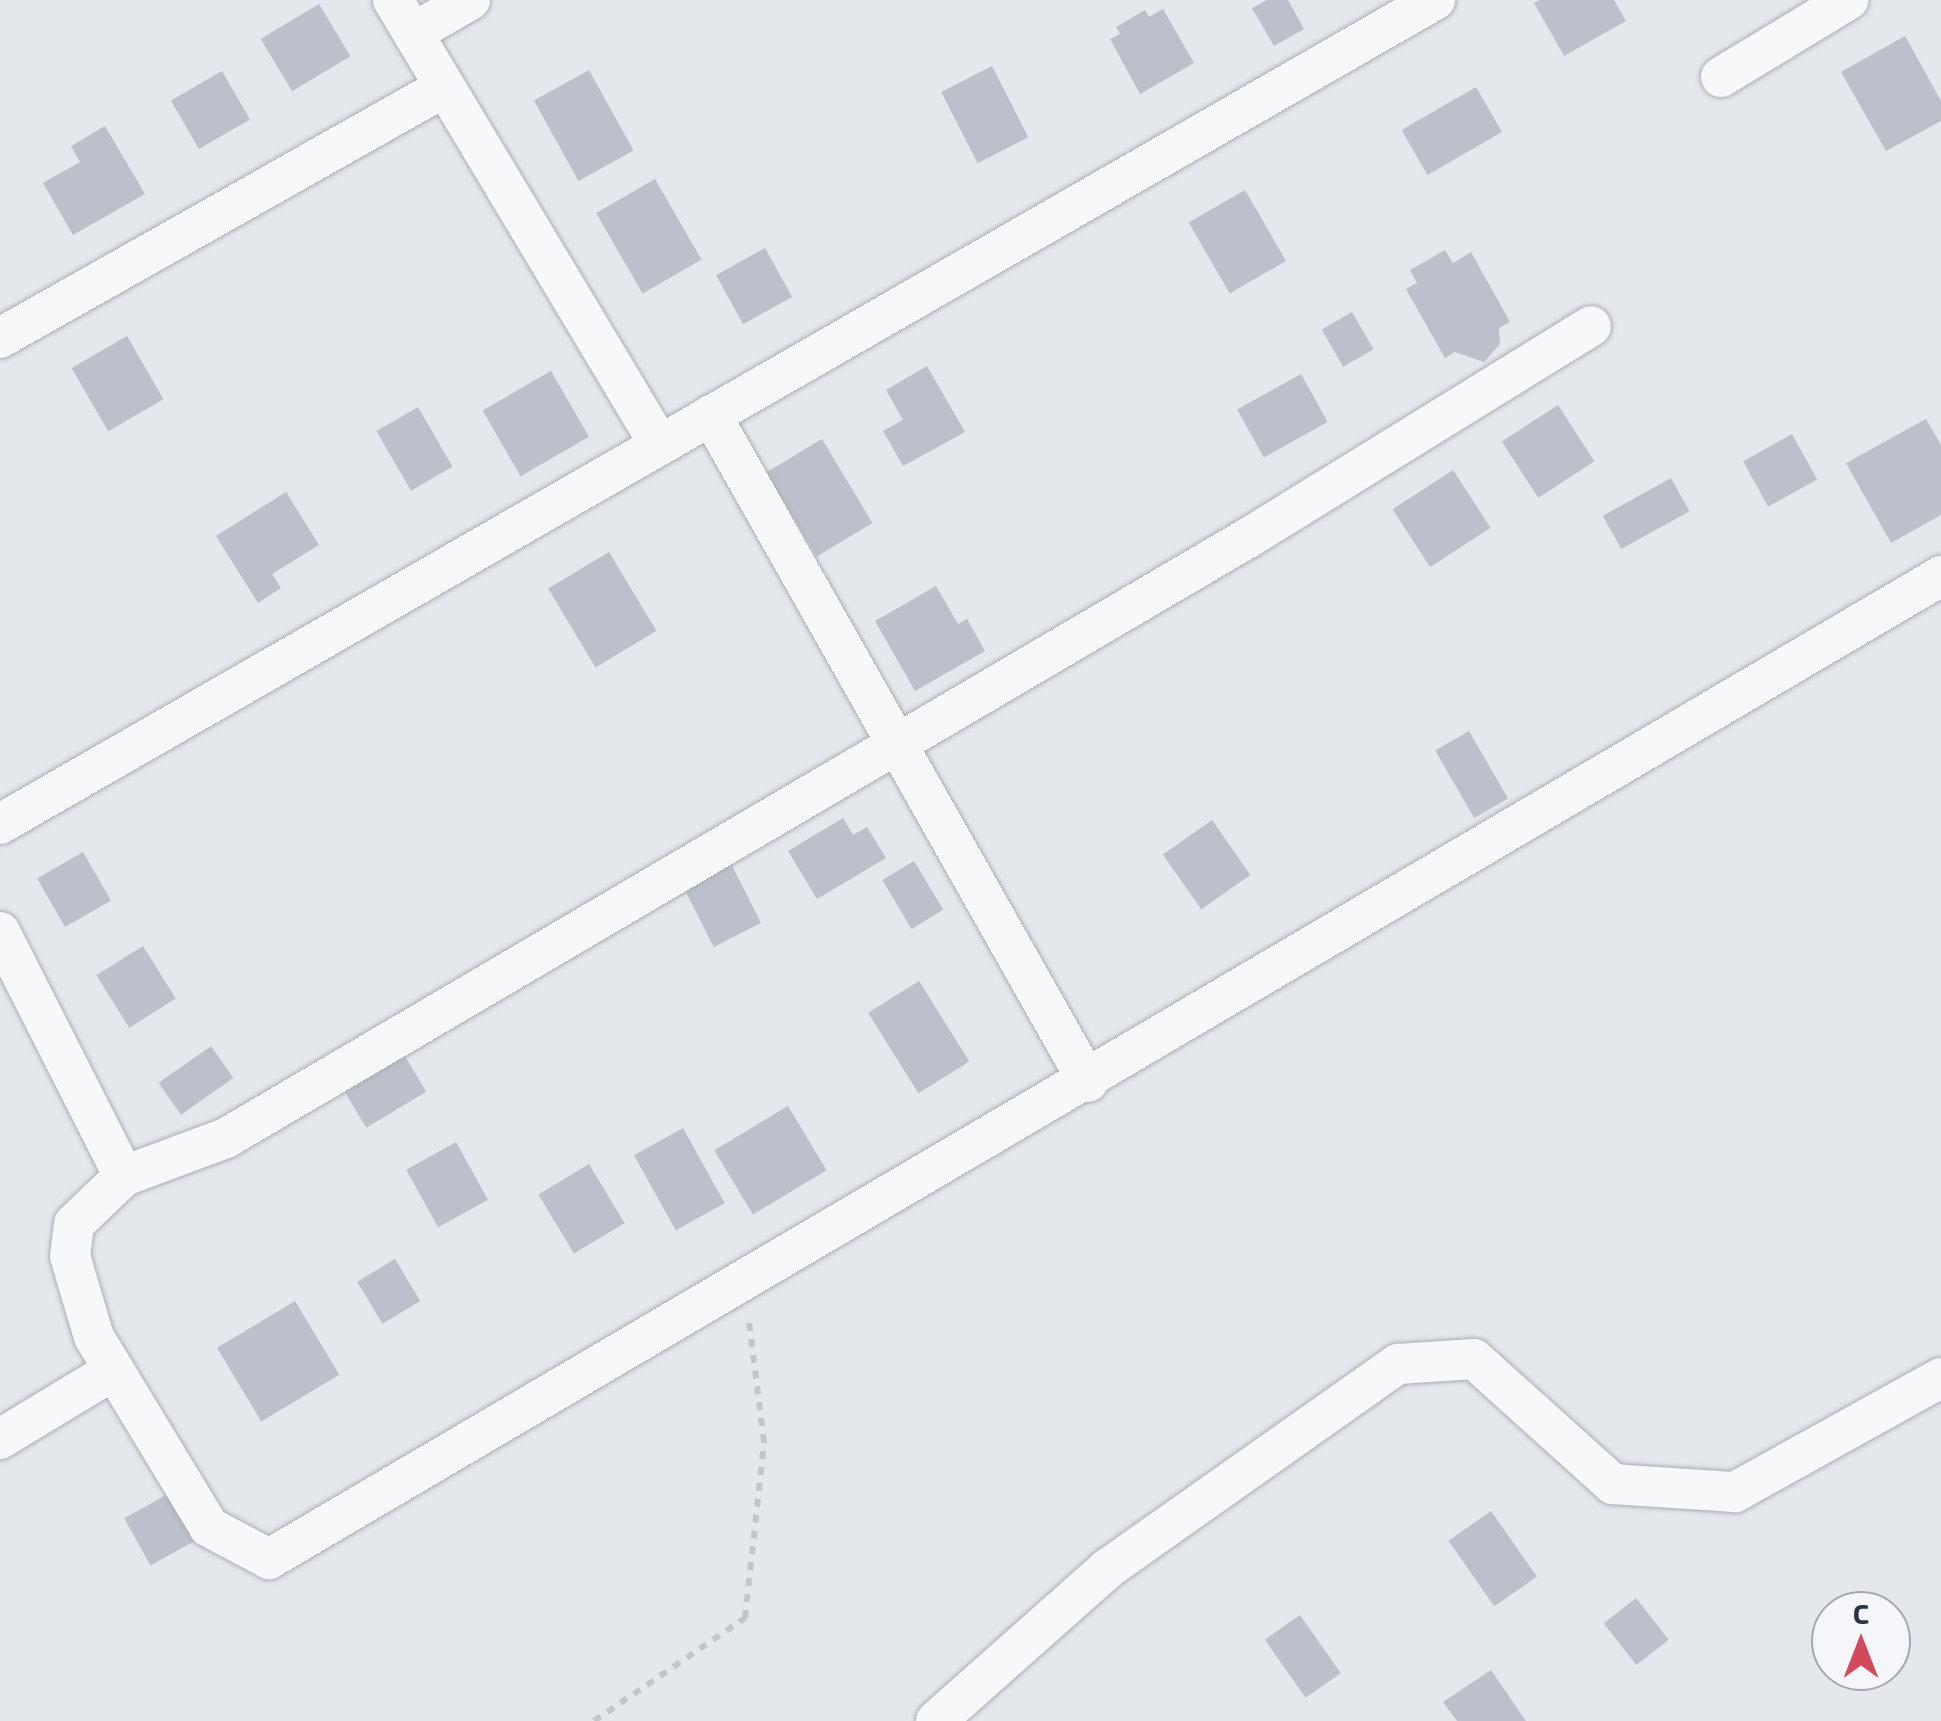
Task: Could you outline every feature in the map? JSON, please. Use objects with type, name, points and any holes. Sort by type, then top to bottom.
[{"type":"street","points":[[470,0],[403,17],[658,442]]},
{"type":"street","points":[[0,824],[658,442],[1435,0]]},
{"type":"street","points":[[1721,77],[1848,0]]},
{"type":"street","points":[[0,338],[443,88]]},
{"type":"street","points":[[1590,326],[1248,538],[226,1138],[124,1176],[74,1224],[70,1256],[94,1337],[208,1527],[269,1559],[743,1286],[1941,576]]},
{"type":"street","points":[[711,415],[1088,1082]]},
{"type":"street","points":[[0,932],[124,1176]]},
{"type":"street","points":[[936,1721],[1107,1569],[1398,1364],[1474,1359],[1614,1484],[1736,1492],[1941,1378]]},
{"type":"street","points":[[0,1439],[114,1370]]},
{"type":"path","points":[[594,1721],[744,1618],[764,1442],[743,1286]]},
{"type":"building","points":[[1267,0],[1288,0],[1304,29],[1274,46],[1252,8]]},
{"type":"building","points":[[1614,0],[1626,21],[1564,56],[1534,3]]},
{"type":"building","points":[[319,4],[350,56],[292,91],[261,39]]},
{"type":"building","points":[[1163,9],[1194,63],[1140,94],[1110,39],[1120,34],[1116,27],[1145,10],[1149,17]]},
{"type":"building","points":[[1905,36],[1941,101],[1941,121],[1886,151],[1841,72]]},
{"type":"building","points":[[992,66],[1028,137],[978,163],[941,92]]},
{"type":"building","points":[[589,70],[634,150],[579,181],[534,101]]},
{"type":"building","points":[[222,71],[250,119],[199,149],[171,101]]},
{"type":"building","points":[[1476,87],[1502,132],[1428,175],[1402,130]]},
{"type":"building","points":[[105,126],[145,194],[73,235],[43,183],[80,162],[71,146]]},
{"type":"building","points":[[655,179],[702,260],[643,294],[596,213]]},
{"type":"building","points":[[1245,190],[1286,261],[1230,294],[1189,222]]},
{"type":"building","points":[[765,248],[792,297],[743,324],[716,275]]},
{"type":"building","points":[[1445,250],[1453,263],[1471,252],[1510,322],[1499,328],[1500,344],[1484,362],[1455,352],[1445,358],[1406,289],[1417,283],[1410,270]]},
{"type":"building","points":[[1352,312],[1374,349],[1343,367],[1322,330]]},
{"type":"building","points":[[127,336],[164,399],[108,431],[72,368]]},
{"type":"building","points":[[927,366],[965,432],[903,466],[883,431],[903,420],[886,390]]},
{"type":"building","points":[[551,371],[589,437],[521,476],[483,410]]},
{"type":"building","points":[[1301,374],[1328,422],[1264,457],[1237,409]]},
{"type":"building","points":[[1558,405],[1594,461],[1538,498],[1502,441]]},
{"type":"building","points":[[418,407],[452,467],[411,491],[376,431]]},
{"type":"building","points":[[1926,419],[1941,445],[1941,515],[1891,543],[1846,463]]},
{"type":"building","points":[[1792,434],[1817,479],[1768,507],[1743,461]]},
{"type":"building","points":[[822,439],[872,523],[817,556],[766,472]]},
{"type":"building","points":[[1453,470],[1491,528],[1430,567],[1393,509]]},
{"type":"building","points":[[1671,478],[1689,511],[1621,549],[1603,516]]},
{"type":"building","points":[[286,492],[319,545],[272,574],[281,588],[258,603],[216,536]]},
{"type":"building","points":[[609,552],[656,631],[596,667],[548,589]]},
{"type":"building","points":[[936,586],[958,624],[967,619],[985,651],[915,691],[875,621]]},
{"type":"building","points":[[1469,731],[1508,799],[1474,818],[1435,751]]},
{"type":"building","points":[[843,818],[853,835],[867,827],[886,858],[817,899],[788,851]]},
{"type":"building","points":[[1212,820],[1250,875],[1201,909],[1163,854]]},
{"type":"building","points":[[83,852],[111,900],[65,927],[37,878]]},
{"type":"building","points":[[727,856],[761,923],[714,947],[680,880]]},
{"type":"building","points":[[914,861],[943,910],[912,929],[882,880]]},
{"type":"building","points":[[143,946],[176,999],[129,1028],[96,975]]},
{"type":"building","points":[[919,981],[969,1062],[918,1093],[868,1013]]},
{"type":"building","points":[[211,1046],[233,1078],[181,1115],[159,1083]]},
{"type":"building","points":[[400,1048],[426,1092],[366,1128],[340,1084]]},
{"type":"building","points":[[788,1106],[827,1170],[753,1215],[714,1150]]},
{"type":"building","points":[[683,1128],[725,1203],[676,1230],[634,1155]]},
{"type":"building","points":[[456,1142],[488,1200],[438,1227],[406,1170]]},
{"type":"building","points":[[589,1164],[625,1223],[574,1254],[538,1194]]},
{"type":"building","points":[[395,1259],[420,1301],[383,1324],[357,1282]]},
{"type":"building","points":[[295,1301],[339,1375],[261,1422],[217,1348]]},
{"type":"building","points":[[168,1494],[194,1541],[150,1565],[124,1518]]},
{"type":"building","points":[[1491,1511],[1537,1577],[1494,1606],[1448,1541]]},
{"type":"building","points":[[1636,1598],[1669,1640],[1636,1665],[1604,1623]]},
{"type":"building","points":[[1300,1615],[1341,1673],[1306,1698],[1265,1640]]},
{"type":"building","points":[[1491,1670],[1526,1721],[1457,1721],[1443,1702]]}]
